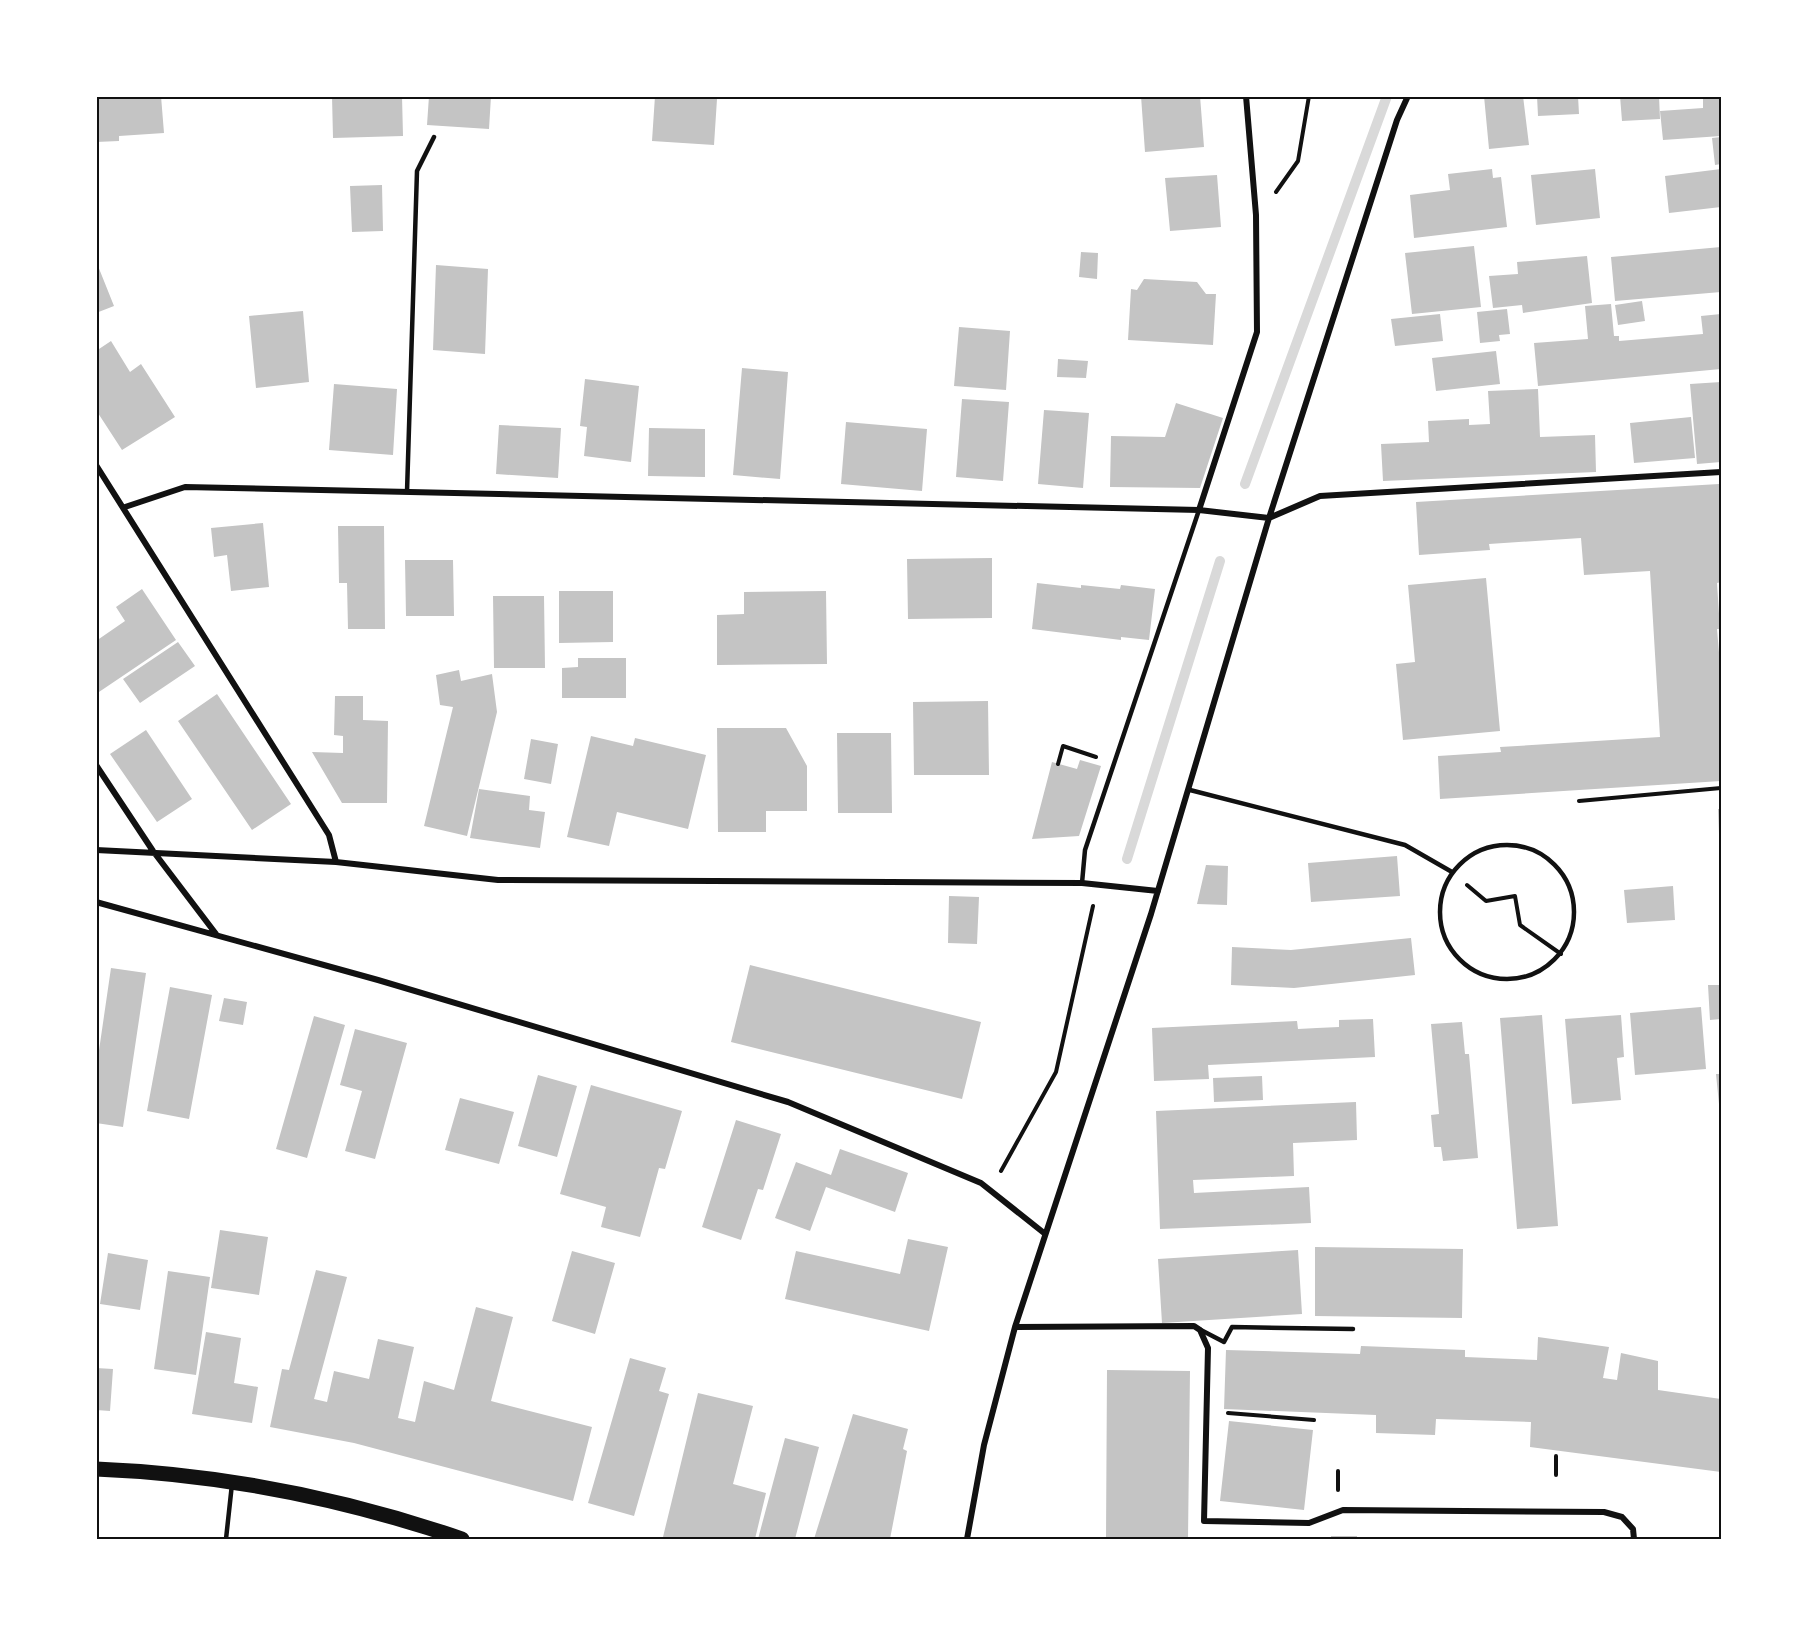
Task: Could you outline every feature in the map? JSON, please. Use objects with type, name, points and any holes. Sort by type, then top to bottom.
[{"type":"main road","points":[[96,1469],[233,1482],[335,1502],[462,1539]]},
{"type":"street","points":[[1199,510],[1257,332],[1256,206],[1246,96]]},
{"type":"street","points":[[968,1539],[984,1445],[1015,1326],[1190,790],[1269,518],[1393,132],[1408,96]]},
{"type":"street","points":[[96,465],[125,507],[329,836],[336,862]]},
{"type":"street","points":[[125,507],[185,487],[1199,510],[1269,518],[1320,496],[1721,472]]},
{"type":"street","points":[[96,765],[153,851],[216,934]]},
{"type":"street","points":[[96,850],[153,851],[336,862],[498,880],[1082,883],[1158,891]]},
{"type":"street","points":[[96,902],[216,934],[788,1102],[981,1183],[1044,1233]]},
{"type":"street","points":[[1015,1326],[1194,1326],[1200,1330],[1208,1348],[1204,1521],[1309,1523],[1343,1510],[1605,1512],[1622,1517],[1633,1529],[1634,1539]]},
{"type":"lane","points":[[407,492],[417,171],[434,137]]},
{"type":"lane","points":[[1082,883],[1085,850],[1199,510]]},
{"type":"lane","points":[[1190,790],[1405,845],[1452,872]]},
{"type":"lane","points":[[1505,844],[1533,849],[1545,855],[1565,875],[1575,909],[1574,926],[1561,954],[1543,970],[1523,978],[1510,980],[1487,977],[1458,960],[1442,934],[1439,902],[1452,872],[1476,851],[1505,844]]},
{"type":"lane","points":[[1194,1326],[1224,1342],[1232,1326],[1353,1329]]},
{"type":"lane","points":[[226,1539],[233,1482]]},
{"type":"path","points":[[1256,206],[1278,191],[1299,161],[1309,96]]},
{"type":"path","points":[[1058,764],[1063,746],[1114,763]]},
{"type":"path","points":[[1579,801],[1721,788]]},
{"type":"path","points":[[1452,872],[1486,901],[1515,896],[1520,925],[1561,954]]},
{"type":"path","points":[[981,1183],[999,1175],[1056,1072],[1096,894],[1082,883]]},
{"type":"path","points":[[1222,1412],[1314,1420]]},
{"type":"path","points":[[1556,1475],[1557,1456]]},
{"type":"path","points":[[1338,1471],[1338,1491]]},
{"type":"building","points":[[96,96],[161,96],[164,133],[119,136],[119,141],[96,142]]},
{"type":"building","points":[[332,96],[402,96],[403,136],[333,138]]},
{"type":"building","points":[[429,96],[491,96],[489,129],[427,125]]},
{"type":"building","points":[[655,96],[717,99],[714,145],[652,141]]},
{"type":"building","points":[[1141,96],[1200,96],[1204,147],[1145,152]]},
{"type":"building","points":[[1484,96],[1523,96],[1529,145],[1489,149]]},
{"type":"building","points":[[1537,96],[1578,96],[1579,114],[1538,116]]},
{"type":"building","points":[[1620,96],[1659,96],[1660,119],[1622,121]]},
{"type":"building","points":[[1703,96],[1721,96],[1721,136],[1663,140],[1660,111],[1703,108]]},
{"type":"building","points":[[1721,137],[1721,164],[1715,165],[1712,138]]},
{"type":"building","points":[[1492,169],[1493,178],[1501,177],[1507,227],[1414,238],[1410,195],[1450,190],[1448,174]]},
{"type":"building","points":[[1595,169],[1600,218],[1536,225],[1531,175]]},
{"type":"building","points":[[1721,169],[1721,207],[1669,213],[1665,176]]},
{"type":"building","points":[[1217,175],[1221,227],[1170,231],[1165,178]]},
{"type":"building","points":[[382,185],[383,231],[352,232],[350,186]]},
{"type":"building","points":[[1474,246],[1481,307],[1412,314],[1405,253]]},
{"type":"building","points":[[1721,247],[1721,292],[1615,301],[1611,257]]},
{"type":"building","points":[[1081,252],[1098,253],[1097,279],[1079,277]]},
{"type":"building","points":[[1587,256],[1592,303],[1523,313],[1522,305],[1493,308],[1489,276],[1518,274],[1517,262]]},
{"type":"building","points":[[96,261],[114,306],[96,313]]},
{"type":"building","points":[[436,265],[488,269],[485,354],[433,350]]},
{"type":"building","points":[[1144,279],[1197,282],[1206,294],[1216,294],[1213,345],[1128,340],[1131,289],[1137,290]]},
{"type":"building","points":[[1642,301],[1645,321],[1618,325],[1615,305]]},
{"type":"building","points":[[1611,304],[1614,336],[1619,336],[1619,341],[1703,334],[1701,316],[1721,314],[1721,369],[1538,386],[1534,343],[1588,339],[1585,306]]},
{"type":"building","points":[[1507,309],[1510,334],[1499,335],[1500,341],[1480,343],[1477,312]]},
{"type":"building","points":[[303,311],[309,382],[256,388],[249,316]]},
{"type":"building","points":[[1440,314],[1443,341],[1395,346],[1391,319]]},
{"type":"building","points":[[959,327],[1010,331],[1006,390],[954,386]]},
{"type":"building","points":[[111,341],[130,372],[141,364],[175,417],[122,450],[96,410],[96,351]]},
{"type":"building","points":[[1496,351],[1500,384],[1436,391],[1432,358]]},
{"type":"building","points":[[1058,359],[1088,361],[1086,378],[1057,377]]},
{"type":"building","points":[[742,368],[788,372],[780,479],[733,475]]},
{"type":"building","points":[[585,379],[639,386],[631,462],[584,456],[587,427],[580,426]]},
{"type":"building","points":[[1721,382],[1721,462],[1697,464],[1690,384]]},
{"type":"building","points":[[334,384],[397,389],[393,455],[329,450]]},
{"type":"building","points":[[1538,389],[1540,437],[1595,435],[1596,472],[1383,481],[1381,444],[1429,442],[1428,421],[1469,419],[1469,425],[1490,424],[1488,391]]},
{"type":"building","points":[[962,399],[1009,402],[1003,481],[956,477]]},
{"type":"building","points":[[1176,403],[1223,418],[1200,488],[1110,487],[1111,436],[1165,437]]},
{"type":"building","points":[[1044,410],[1089,413],[1083,488],[1038,484]]},
{"type":"building","points":[[1691,417],[1695,458],[1634,463],[1630,423]]},
{"type":"building","points":[[846,422],[927,429],[922,491],[841,484]]},
{"type":"building","points":[[499,425],[561,428],[558,478],[496,474]]},
{"type":"building","points":[[649,428],[705,429],[705,477],[648,476]]},
{"type":"building","points":[[1719,484],[1721,582],[1717,583],[1720,629],[1717,629],[1721,676],[1721,781],[1440,799],[1438,756],[1501,752],[1500,747],[1660,737],[1650,571],[1584,575],[1581,538],[1489,544],[1490,550],[1419,555],[1416,502]]},
{"type":"building","points":[[263,523],[269,587],[231,591],[227,555],[214,557],[211,528]]},
{"type":"building","points":[[338,526],[384,526],[385,629],[348,629],[347,583],[339,583]]},
{"type":"building","points":[[992,558],[992,618],[908,619],[907,559]]},
{"type":"building","points":[[405,560],[453,560],[454,616],[406,616]]},
{"type":"building","points":[[1486,578],[1500,731],[1403,740],[1396,664],[1415,662],[1408,585]]},
{"type":"building","points":[[1037,583],[1081,588],[1081,585],[1120,589],[1121,585],[1155,589],[1149,640],[1121,637],[1121,640],[1032,629]]},
{"type":"building","points":[[142,589],[176,640],[96,694],[96,641],[125,621],[116,607]]},
{"type":"building","points":[[559,591],[613,591],[613,642],[559,643]]},
{"type":"building","points":[[826,591],[827,664],[717,665],[717,615],[744,614],[744,592]]},
{"type":"building","points":[[493,596],[544,596],[545,668],[494,668]]},
{"type":"building","points":[[178,642],[195,666],[140,703],[123,679]]},
{"type":"building","points":[[578,658],[626,658],[626,698],[562,698],[562,668],[578,667]]},
{"type":"building","points":[[459,670],[461,681],[492,674],[497,712],[467,836],[424,826],[453,707],[440,705],[436,675]]},
{"type":"building","points":[[217,694],[291,804],[252,830],[178,721]]},
{"type":"building","points":[[335,696],[363,696],[363,720],[388,721],[387,803],[342,803],[312,752],[343,753],[343,736],[334,735]]},
{"type":"building","points":[[988,701],[989,775],[914,775],[913,702]]},
{"type":"building","points":[[717,728],[786,728],[807,766],[807,811],[766,811],[766,832],[718,832]]},
{"type":"building","points":[[146,730],[192,799],[157,822],[110,754]]},
{"type":"building","points":[[837,733],[891,733],[892,813],[838,813]]},
{"type":"building","points":[[591,736],[633,746],[635,738],[706,755],[688,829],[617,812],[609,846],[567,837]]},
{"type":"building","points":[[531,739],[558,744],[551,784],[524,779]]},
{"type":"building","points":[[1080,760],[1101,766],[1079,836],[1032,839],[1052,762],[1077,769]]},
{"type":"building","points":[[479,789],[530,796],[529,810],[545,812],[540,848],[470,838]]},
{"type":"building","points":[[1718,809],[1721,809],[1721,834],[1719,834]]},
{"type":"building","points":[[1397,856],[1400,896],[1311,902],[1308,863]]},
{"type":"building","points":[[1206,865],[1228,866],[1227,905],[1197,904]]},
{"type":"building","points":[[1673,886],[1675,920],[1627,923],[1624,890]]},
{"type":"building","points":[[949,896],[979,897],[977,944],[948,943]]},
{"type":"building","points":[[1411,938],[1415,975],[1294,988],[1231,985],[1232,947],[1291,950]]},
{"type":"building","points":[[750,965],[981,1022],[962,1099],[731,1042]]},
{"type":"building","points":[[111,968],[146,973],[123,1127],[96,1123],[96,1071]]},
{"type":"building","points":[[1708,985],[1721,985],[1721,1019],[1710,1020]]},
{"type":"building","points":[[170,987],[212,995],[189,1119],[147,1111]]},
{"type":"building","points":[[224,998],[247,1002],[243,1025],[219,1021]]},
{"type":"building","points":[[1701,1007],[1706,1069],[1635,1075],[1630,1013]]},
{"type":"building","points":[[1542,1015],[1558,1226],[1517,1229],[1500,1018]]},
{"type":"building","points":[[1621,1015],[1624,1057],[1617,1058],[1621,1100],[1572,1104],[1565,1019]]},
{"type":"building","points":[[314,1016],[345,1025],[307,1158],[276,1149]]},
{"type":"building","points":[[1373,1019],[1375,1057],[1208,1065],[1209,1079],[1154,1081],[1152,1028],[1297,1021],[1298,1029],[1339,1027],[1339,1020]]},
{"type":"building","points":[[1462,1022],[1465,1054],[1469,1054],[1478,1158],[1443,1161],[1441,1147],[1434,1147],[1431,1115],[1439,1114],[1431,1024]]},
{"type":"building","points":[[355,1029],[407,1043],[375,1159],[345,1151],[362,1091],[340,1085]]},
{"type":"building","points":[[1716,1074],[1721,1074],[1721,1104],[1719,1104]]},
{"type":"building","points":[[538,1075],[577,1086],[557,1157],[518,1146]]},
{"type":"building","points":[[1262,1076],[1263,1100],[1214,1102],[1213,1078]]},
{"type":"building","points":[[591,1085],[682,1111],[665,1169],[659,1168],[640,1237],[601,1227],[606,1207],[560,1194]]},
{"type":"building","points":[[460,1098],[514,1112],[499,1164],[445,1150]]},
{"type":"building","points":[[1356,1102],[1357,1140],[1293,1143],[1294,1176],[1193,1180],[1194,1193],[1309,1187],[1311,1223],[1160,1229],[1156,1111]]},
{"type":"building","points":[[736,1120],[781,1134],[763,1190],[758,1189],[741,1240],[702,1227]]},
{"type":"building","points":[[840,1149],[908,1173],[895,1212],[826,1187],[810,1231],[775,1218],[796,1162],[831,1175]]},
{"type":"building","points":[[220,1230],[268,1237],[259,1295],[211,1288]]},
{"type":"building","points":[[908,1239],[948,1247],[929,1331],[785,1299],[796,1251],[900,1274]]},
{"type":"building","points":[[1315,1247],[1463,1249],[1462,1318],[1315,1316]]},
{"type":"building","points":[[1298,1250],[1302,1314],[1162,1323],[1158,1259]]},
{"type":"building","points":[[572,1251],[615,1263],[595,1334],[552,1321]]},
{"type":"building","points":[[108,1253],[148,1260],[140,1310],[100,1304]]},
{"type":"building","points":[[316,1270],[347,1277],[314,1399],[327,1402],[334,1371],[369,1379],[378,1339],[414,1347],[398,1418],[415,1422],[424,1381],[454,1390],[476,1307],[513,1317],[491,1401],[592,1427],[573,1501],[354,1443],[270,1427],[282,1369],[289,1370]]},
{"type":"building","points":[[168,1271],[210,1277],[196,1375],[154,1369]]},
{"type":"building","points":[[206,1332],[241,1338],[234,1383],[258,1387],[252,1423],[192,1414]]},
{"type":"building","points":[[1538,1337],[1609,1347],[1603,1378],[1617,1380],[1621,1353],[1658,1361],[1658,1390],[1721,1399],[1721,1472],[1530,1447],[1531,1422],[1436,1419],[1435,1435],[1376,1433],[1376,1415],[1224,1409],[1226,1350],[1360,1354],[1361,1346],[1465,1350],[1465,1357],[1537,1360]]},
{"type":"building","points":[[630,1358],[666,1368],[659,1391],[669,1394],[634,1516],[588,1503]]},
{"type":"building","points":[[96,1368],[113,1369],[110,1411],[96,1410]]},
{"type":"building","points":[[1107,1370],[1190,1371],[1188,1539],[1106,1539]]},
{"type":"building","points":[[698,1393],[753,1406],[733,1484],[766,1493],[755,1539],[663,1537]]},
{"type":"building","points":[[853,1414],[908,1429],[903,1449],[907,1451],[890,1539],[814,1539]]},
{"type":"building","points":[[1229,1421],[1313,1430],[1304,1510],[1220,1501]]},
{"type":"building","points":[[785,1438],[819,1447],[795,1539],[758,1539]]},
{"type":"building","points":[[1331,1536],[1357,1536],[1357,1539],[1331,1539]]},
{"type":"waterway","points":[[1245,484],[1387,96]]},
{"type":"waterway","points":[[1127,859],[1220,561]]}]
